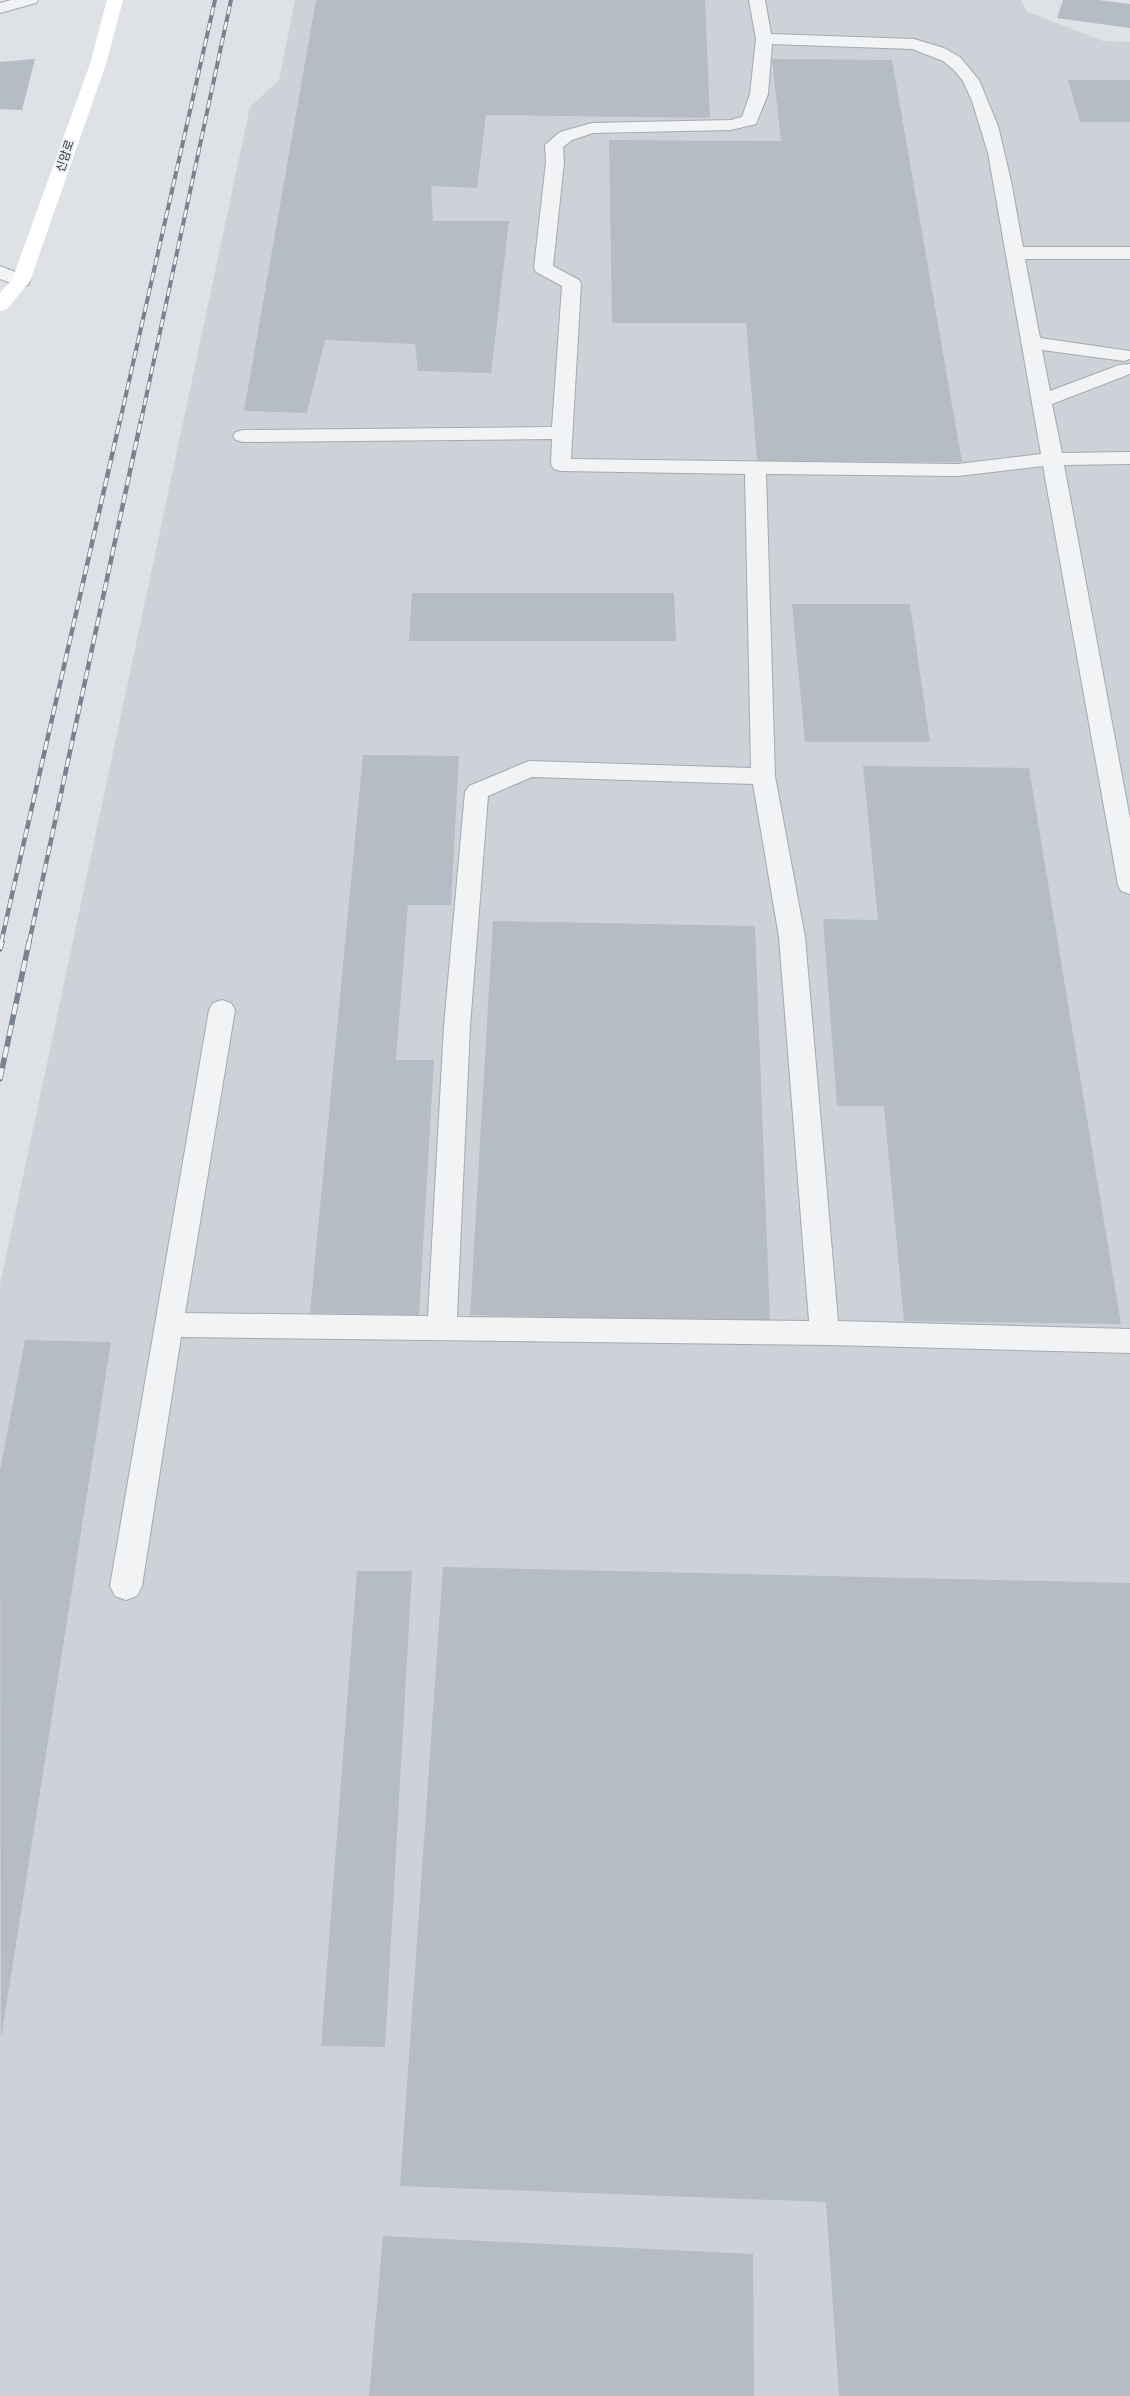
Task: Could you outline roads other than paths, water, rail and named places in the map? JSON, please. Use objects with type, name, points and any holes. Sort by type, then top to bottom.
[{"type":"main road","name":"신암로","points":[[0,305],[21,281],[98,64],[115,0]]},
{"type":"street","points":[[0,8],[30,0]]},
{"type":"street","points":[[758,0],[764,39],[759,94],[750,120],[731,126],[592,128],[566,136],[554,145],[554,162],[543,268],[572,284],[560,465],[958,470],[1053,458],[1130,458]]},
{"type":"street","points":[[764,39],[914,44],[937,51],[959,64],[980,96],[996,156],[1015,253],[1130,884]]},
{"type":"street","points":[[1015,253],[1130,253]]},
{"type":"street","points":[[0,272],[21,281]]},
{"type":"street","points":[[1031,343],[1125,362],[1042,401]]},
{"type":"street","points":[[243,436],[562,433]]},
{"type":"street","points":[[755,468],[763,776],[792,937],[824,1324],[830,1333]]},
{"type":"street","points":[[442,1329],[457,1026],[477,792],[529,769],[763,776]]},
{"type":"street","points":[[126,1586],[222,1010]]},
{"type":"street","points":[[170,1325],[830,1333],[1130,1341]]},
{"type":"railway","points":[[120,421],[215,0]]},
{"type":"railway","points":[[141,421],[231,0]]},
{"type":"railway","points":[[1,943],[120,420]]},
{"type":"railway","points":[[29,943],[141,420]]},
{"type":"railway","points":[[0,949],[2,942]]},
{"type":"railway","points":[[0,1079],[29,942]]}]
